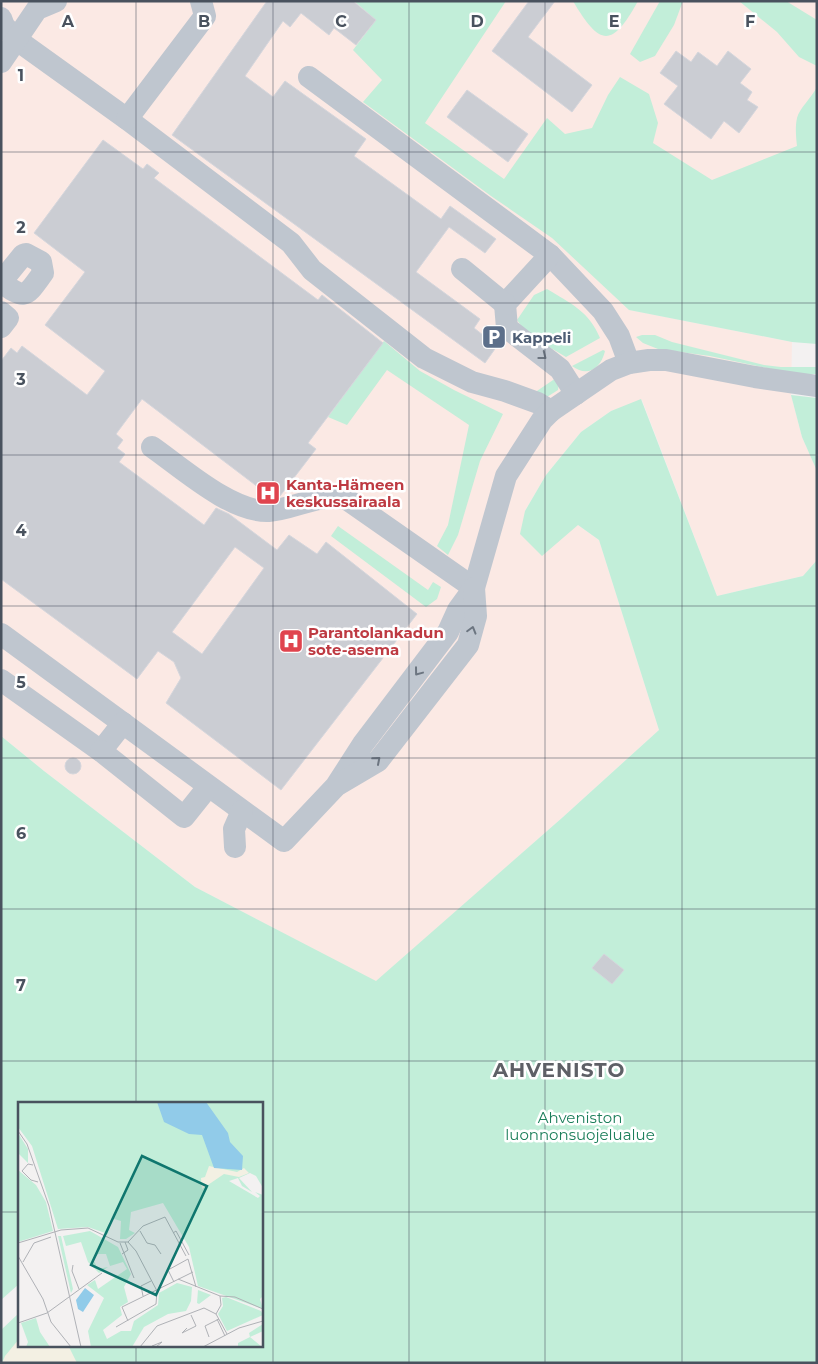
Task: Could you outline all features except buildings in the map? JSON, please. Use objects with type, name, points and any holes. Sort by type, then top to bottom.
[{"type":"street","points":[[1,62],[38,9],[56,1]]},
{"type":"street","points":[[127,118],[205,16],[201,1]]},
{"type":"street","points":[[1,18],[4,26],[17,40],[127,118],[291,243],[312,270],[424,358],[472,382],[538,402],[551,411]]},
{"type":"street","points":[[309,77],[550,255],[603,311],[618,336],[629,363]]},
{"type":"street","points":[[505,304],[550,255]]},
{"type":"street","points":[[462,269],[505,304],[507,328],[560,369],[576,394]]},
{"type":"street","points":[[1,312],[8,318],[1,327]]},
{"type":"street","points":[[1,634],[284,841],[336,786],[378,761],[468,645],[476,616],[474,588],[506,476],[542,420],[551,411],[611,370],[629,363],[666,360],[755,377],[817,386]]},
{"type":"street","points":[[152,447],[229,501],[254,509],[269,511],[319,499],[345,498],[474,588]]},
{"type":"street","points":[[1,680],[101,751],[184,818],[208,787]]},
{"type":"street","points":[[101,751],[123,723]]},
{"type":"street","points":[[235,847],[234,829],[242,811]]},
{"type":"shaded area","name":"Kanta-Hämeen keskussairaala","points":[[1,1],[494,1],[503,5],[506,1],[817,1],[817,136],[630,310],[792,342],[791,395],[802,437],[817,471],[816,562],[803,576],[717,596],[642,400],[611,411],[581,432],[546,475],[525,511],[578,525],[599,540],[659,730],[376,982],[195,887],[1,736]]},
{"type":"green space","points":[[354,1],[506,1],[425,123],[504,179],[547,118],[565,134],[592,128],[608,95],[620,77],[649,94],[658,123],[653,143],[712,180],[797,146],[797,118],[817,87],[817,344],[792,342],[629,310],[552,238],[491,196],[363,102],[382,80],[353,50],[376,20]]},
{"type":"green space","points":[[573,1],[638,1],[621,27],[613,34],[606,36],[599,34],[591,27]]},
{"type":"green space","points":[[660,1],[683,1],[674,25],[655,56],[640,62],[630,54]]},
{"type":"green space","points":[[739,1],[786,1],[817,20],[817,66],[799,57],[777,32]]},
{"type":"green space","points":[[547,289],[584,314],[596,329],[600,338],[566,357],[527,334],[517,320],[534,295]]},
{"type":"green space","points":[[655,335],[672,342],[764,365],[817,367],[817,374],[795,374],[710,356],[658,349],[643,343],[636,337]]},
{"type":"green space","points":[[384,341],[420,371],[503,414],[480,461],[458,535],[448,555],[437,546],[448,525],[469,425],[387,370],[347,425],[328,417]]},
{"type":"green space","points":[[603,350],[605,351],[603,357],[593,369],[583,371],[572,366]]},
{"type":"green space","points":[[556,378],[559,382],[558,390],[547,397],[534,393]]},
{"type":"green space","points":[[791,395],[817,398],[817,471],[802,437]]},
{"type":"green space","name":"Ahveniston luonnonsuojelualue","points":[[641,399],[717,596],[803,576],[817,560],[817,1363],[1,1363],[1,1330],[18,1314],[18,1346],[262,1346],[262,1102],[18,1102],[18,1285],[1,1300],[1,736],[195,887],[376,981],[659,730],[599,540],[578,525],[542,556],[520,534],[525,511],[546,475],[581,432],[611,411]]},
{"type":"green space","points":[[338,526],[428,590],[433,582],[441,587],[437,599],[426,607],[331,536]]},
{"type":"sand","points":[[18,1340],[18,1346],[68,1346],[77,1363],[2,1363],[5,1356]]},
{"type":"place","name":"Kappeli","points":[[494,337]]},
{"type":"place","name":"Kanta-Hämeen keskussairaala","points":[[268,493]]},
{"type":"place","name":"Parantolankadun sote-asema","points":[[291,641]]},
{"type":"district","name":"AHVENISTO","points":[[559,1070]]}]
